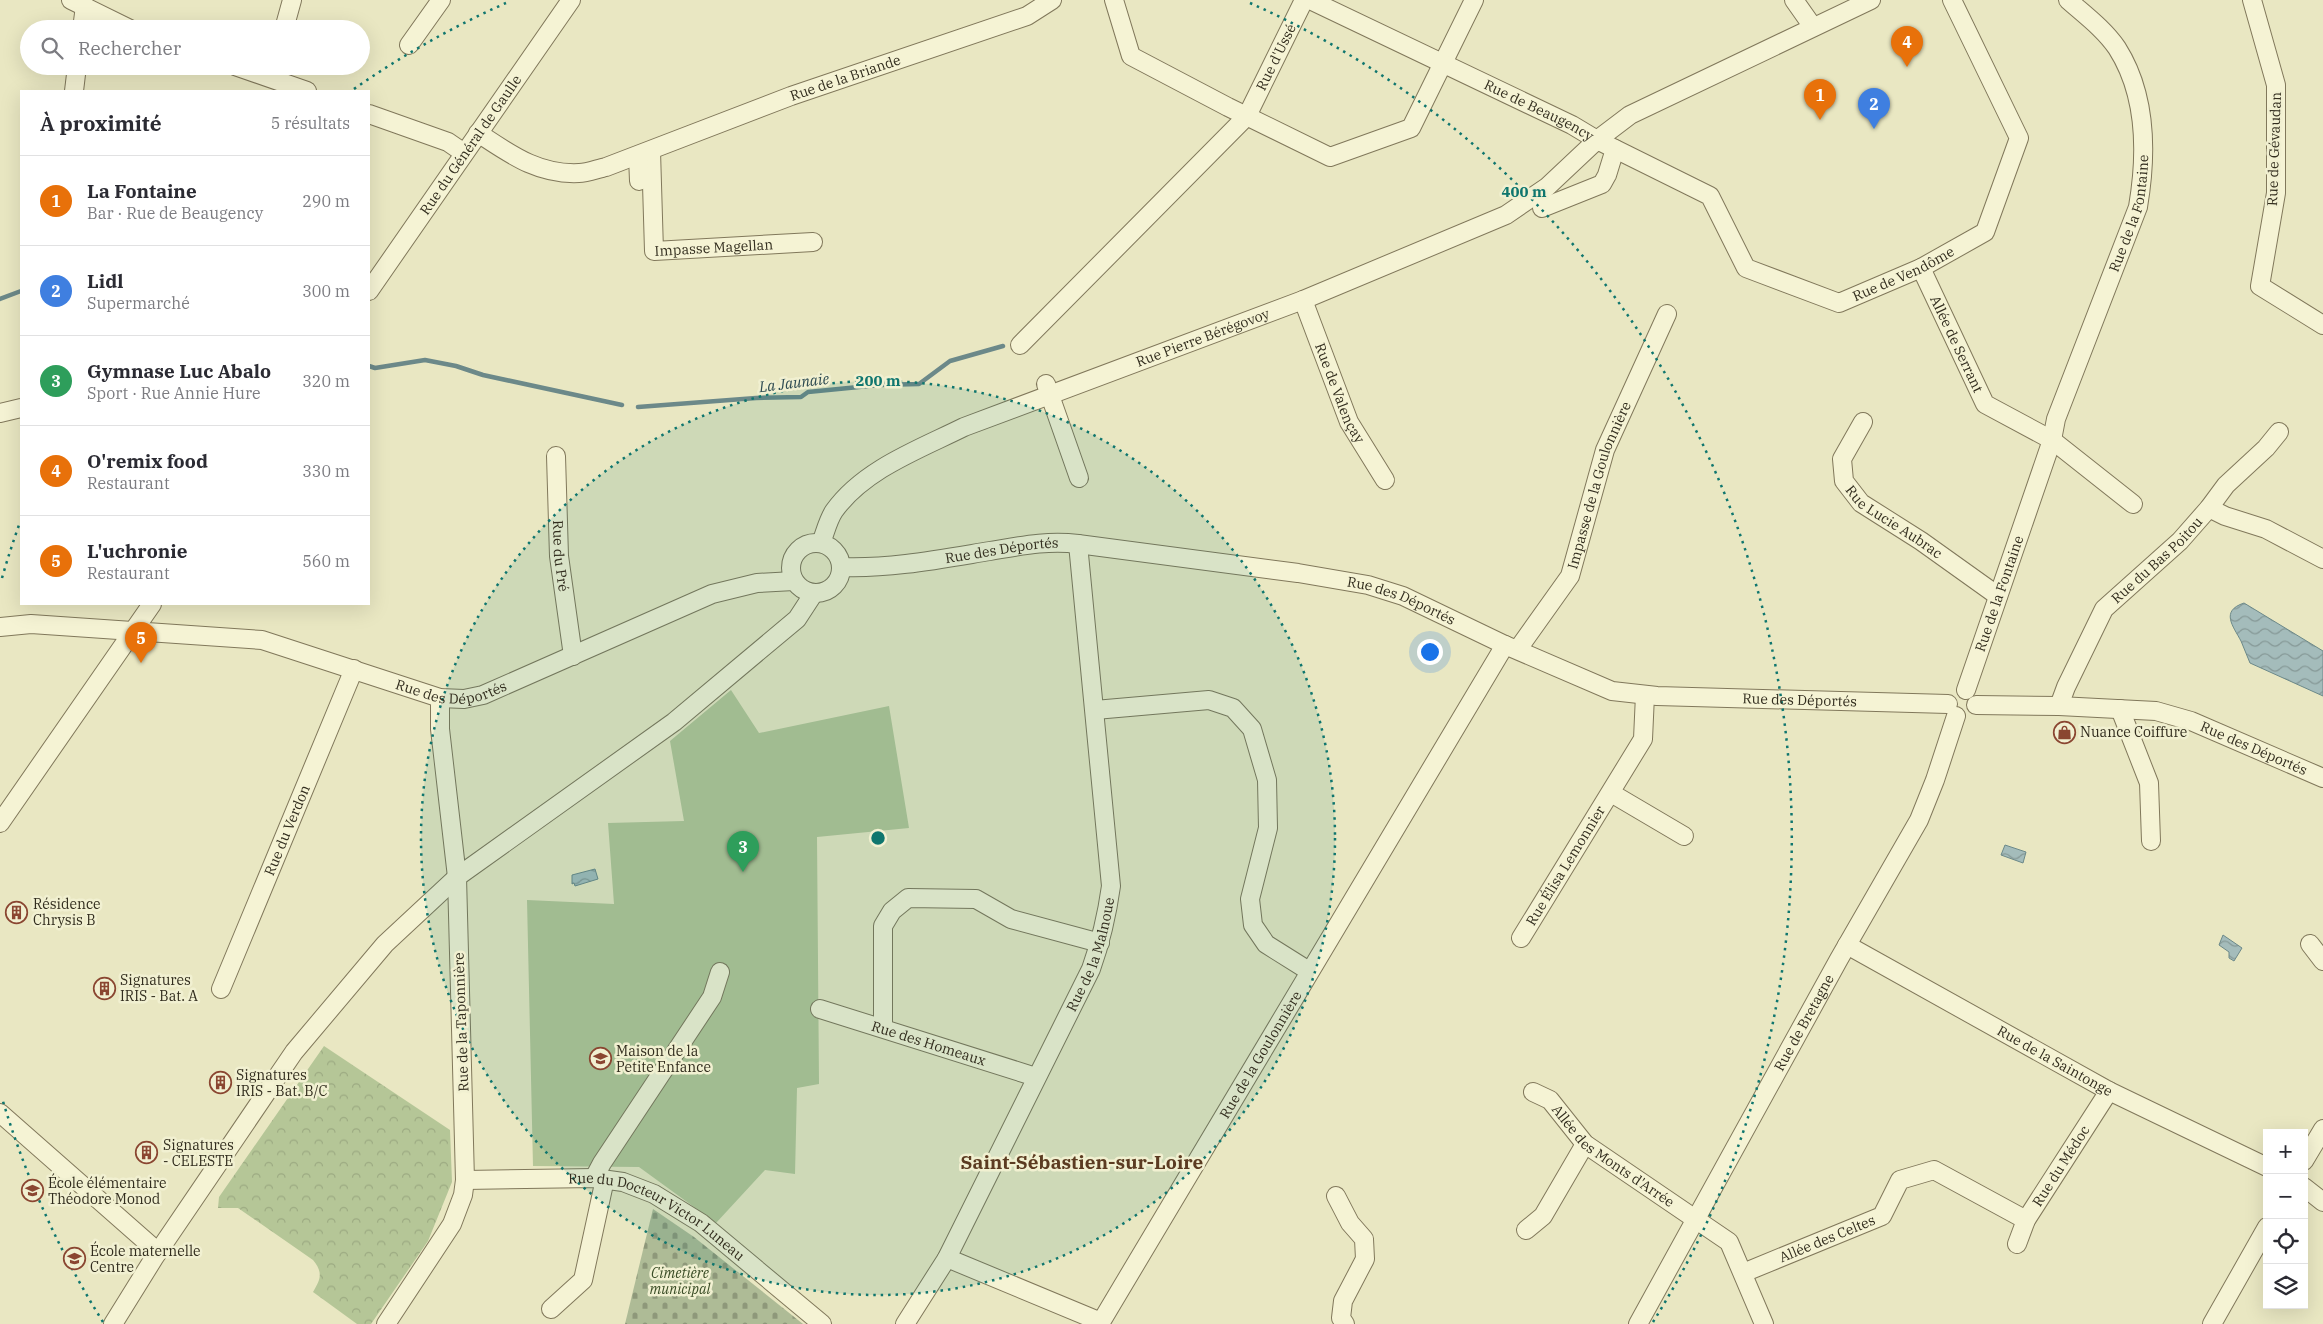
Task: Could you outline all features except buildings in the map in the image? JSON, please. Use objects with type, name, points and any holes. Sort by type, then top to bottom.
[{"type":"street","points":[[286,20],[292,0]]},
{"type":"street","points":[[410,45],[441,0]]},
{"type":"street","name":"Rue du Général de Gaulle","points":[[370,290],[571,0]]},
{"type":"street","name":"Rue de la Briande","points":[[478,134],[524,162],[553,171],[579,173],[606,167],[791,96],[1027,16],[1052,0]]},
{"type":"street","points":[[1114,0],[1131,56],[1330,157],[1410,128],[1444,64],[1474,0]]},
{"type":"street","name":"Rue d'Ussé","points":[[1020,345],[1247,116],[1304,0]]},
{"type":"street","name":"Rue de Beaugency","points":[[1310,0],[1598,140],[1630,115],[1871,0]]},
{"type":"street","points":[[1794,0],[1813,27]]},
{"type":"street","name":"Rue de Vendôme","points":[[1598,140],[1710,196],[1746,268],[1839,302],[1921,268],[1985,232],[2019,138],[1952,0]]},
{"type":"street","name":"Rue de la Fontaine","points":[[1971,698],[1998,596],[2052,440],[2056,420],[2138,207],[2143,178],[2144,148],[2142,122],[2138,98],[2129,71],[2117,48],[2102,30],[2068,0]]},
{"type":"street","name":"Rue de Gévaudan","points":[[2252,0],[2276,85],[2276,193],[2260,286],[2323,325]]},
{"type":"street","points":[[78,3],[81,20]]},
{"type":"street","points":[[78,3],[112,20]]},
{"type":"street","points":[[74,90],[76,75]]},
{"type":"street","points":[[276,75],[305,90]]},
{"type":"street","points":[[370,114],[448,142],[464,153]]},
{"type":"street","name":"Rue Pierre Bérégovoy","points":[[821,543],[833,512],[855,487],[875,473],[964,427],[1048,389],[1303,300],[1506,216],[1547,187],[1598,140]]},
{"type":"street","points":[[1542,208],[1602,184],[1607,175],[1615,149]]},
{"type":"street","points":[[639,181],[645,153]]},
{"type":"street","name":"Impasse Magellan","points":[[645,153],[654,251],[813,242]]},
{"type":"street","name":"Allée de Serrant","points":[[1921,268],[1985,404],[2052,440]]},
{"type":"street","name":"Rue de Valençay","points":[[1303,300],[1349,422],[1385,480]]},
{"type":"street","name":"Impasse de la Goulonnière","points":[[1511,647],[1570,576],[1605,450],[1667,314]]},
{"type":"street","points":[[1048,389],[1079,478]]},
{"type":"street","points":[[0,413],[20,408]]},
{"type":"street","name":"Rue Lucie Aubrac","points":[[1863,422],[1842,459],[1844,481],[1861,503],[1921,541],[1998,596]]},
{"type":"street","name":"Rue du Bas Poitou","points":[[2059,706],[2066,687],[2104,608],[2180,541],[2226,485],[2266,448],[2279,432]]},
{"type":"street","points":[[2052,440],[2133,504]]},
{"type":"street","name":"Rue du Pré","points":[[556,456],[559,556],[573,656]]},
{"type":"street","points":[[2209,508],[2225,516],[2266,529],[2323,559]]},
{"type":"street","points":[[814,542],[821,543],[834,550],[841,567],[840,574],[833,586],[827,590],[814,593],[802,589],[794,581],[790,567],[791,561],[800,548],[814,542]]},
{"type":"street","name":"Rue des Déportés","points":[[841,567],[863,568],[948,558],[1045,542],[1078,544],[1288,572],[1368,585],[1403,596],[1511,647],[1612,691],[1645,695],[1952,710]]},
{"type":"street","name":"Rue de la Malnoue","points":[[905,1324],[947,1258],[1091,969],[1100,943],[1111,886],[1078,544]]},
{"type":"street","name":"Rue des Déportés","points":[[757,583],[791,561]]},
{"type":"street","name":"Rue des Déportés","points":[[0,627],[31,624],[262,640],[440,698],[464,699],[483,694],[573,656],[712,594],[757,583],[794,581]]},
{"type":"street","points":[[113,1324],[158,1252],[294,1052],[385,944],[457,878],[674,722],[797,618],[814,593]]},
{"type":"street","points":[[0,823],[151,605]]},
{"type":"street","name":"Rue de la Goulonnière","points":[[947,1258],[1103,1323],[1309,971],[1511,647]]},
{"type":"street","name":"Rue du Verdon","points":[[220,989],[354,669]]},
{"type":"street","points":[[1953,692],[1971,698],[1969,715],[1952,710],[1953,692]]},
{"type":"street","name":"Rue Élisa Lemonnier","points":[[1522,938],[1643,739],[1645,695]]},
{"type":"street","name":"Rue de la Taponnière","points":[[386,1324],[452,1224],[463,1195],[465,1180],[457,878],[440,729],[440,698]]},
{"type":"street","name":"Rue des Déportés","points":[[1971,698],[2059,706],[2156,711],[2191,720],[2323,778]]},
{"type":"street","points":[[1095,710],[1210,700],[1233,708],[1252,729],[1267,780],[1268,828],[1250,898],[1253,925],[1266,944],[1309,971]]},
{"type":"street","points":[[2120,709],[2149,783],[2151,841]]},
{"type":"street","name":"Rue de Bretagne","points":[[1638,1324],[1847,945],[1919,820],[1935,780],[1952,710]]},
{"type":"street","name":"Rue Élisa Lemonnier","points":[[1610,793],[1684,836]]},
{"type":"street","points":[[884,1028],[883,926],[892,911],[908,898],[976,899],[1011,919],[1100,943]]},
{"type":"street","points":[[2310,944],[2323,961]]},
{"type":"street","name":"Rue de la Saintonge","points":[[1847,945],[2109,1091],[2263,1165]]},
{"type":"street","points":[[551,1309],[583,1280],[602,1163],[712,997],[720,972]]},
{"type":"street","name":"Rue des Homeaux","points":[[820,1009],[1036,1078]]},
{"type":"street","name":"Rue du Médoc","points":[[2017,1244],[2026,1220],[2109,1091]]},
{"type":"street","name":"Allée des Monts d'Arrée","points":[[1533,1092],[1550,1100],[1584,1144],[1696,1218],[1728,1242],[1764,1324]]},
{"type":"street","points":[[0,1113],[158,1252]]},
{"type":"street","points":[[2308,1155],[2323,1129]]},
{"type":"street","points":[[1526,1230],[1544,1216],[1584,1144]]},
{"type":"street","name":"Allée des Celtes","points":[[1743,1273],[1882,1216],[1900,1180],[1934,1170],[2026,1220]]},
{"type":"street","name":"Rue du Docteur Victor Luneau","points":[[465,1180],[599,1179],[623,1182],[654,1194],[701,1223],[822,1324]]},
{"type":"street","points":[[2308,1190],[2323,1202]]},
{"type":"street","points":[[1336,1196],[1350,1223],[1364,1240],[1365,1259],[1343,1301],[1341,1318],[1345,1324]]},
{"type":"street","points":[[2212,1324],[2263,1234]]},
{"type":"green space","points":[[731,690],[759,733],[889,706],[909,828],[817,837],[819,1084],[797,1088],[795,1174],[765,1170],[716,1223],[639,1167],[533,1166],[527,900],[614,904],[608,823],[684,821],[670,741]]},
{"type":"green space","points":[[324,1046],[450,1130],[452,1182],[428,1241],[371,1324],[357,1324],[313,1292],[318,1283],[320,1272],[313,1260],[238,1208],[218,1208],[219,1197]]},
{"type":"green space","name":"Cimetière municipal","points":[[653,1209],[694,1237],[803,1324],[625,1324]]},
{"type":"water","points":[[2244,603],[2323,651],[2323,696],[2250,663],[2230,619],[2232,610]]},
{"type":"water","points":[[2005,845],[2026,852],[2023,863],[2001,855]]},
{"type":"water","points":[[595,869],[598,879],[575,886],[574,883],[572,884],[572,875]]},
{"type":"water","points":[[2223,935],[2242,948],[2234,961],[2229,958],[2229,952],[2219,945]]},
{"type":"waterway","name":"La Jaunaie","points":[[0,299],[20,291]]},
{"type":"waterway","name":"La Jaunaie","points":[[638,407],[756,398],[801,397],[808,392],[879,385],[919,384],[950,361],[1003,346]]},
{"type":"waterway","name":"La Jaunaie","points":[[370,366],[375,368],[425,360],[456,366],[483,375],[622,405]]},
{"type":"place","name":"O'remix food","points":[[1907,67]]},
{"type":"place","name":"La Fontaine","points":[[1820,120]]},
{"type":"place","name":"Lidl","points":[[1874,129]]},
{"type":"place","name":"L'uchronie","points":[[141,663]]},
{"type":"place","name":"Nuance Coiffure","points":[[2064,732]]},
{"type":"place","name":"Gymnase Luc Abalo","points":[[743,872]]},
{"type":"place","name":"Résidence Chrysis B","points":[[17,912]]},
{"type":"place","name":"Signatures IRIS - Bat. A","points":[[104,988]]},
{"type":"place","name":"Maison de la Petite Enfance","points":[[600,1059]]},
{"type":"place","name":"Signatures IRIS - Bat. B/C","points":[[220,1083]]},
{"type":"place","name":"Signatures - CELESTE","points":[[147,1153]]},
{"type":"place","name":"École élémentaire Théodore Monod","points":[[32,1191]]},
{"type":"place","name":"École maternelle Centre","points":[[74,1259]]},
{"type":"district","name":"Saint-Sébastien-sur-Loire","points":[[1082,1162]]}]
